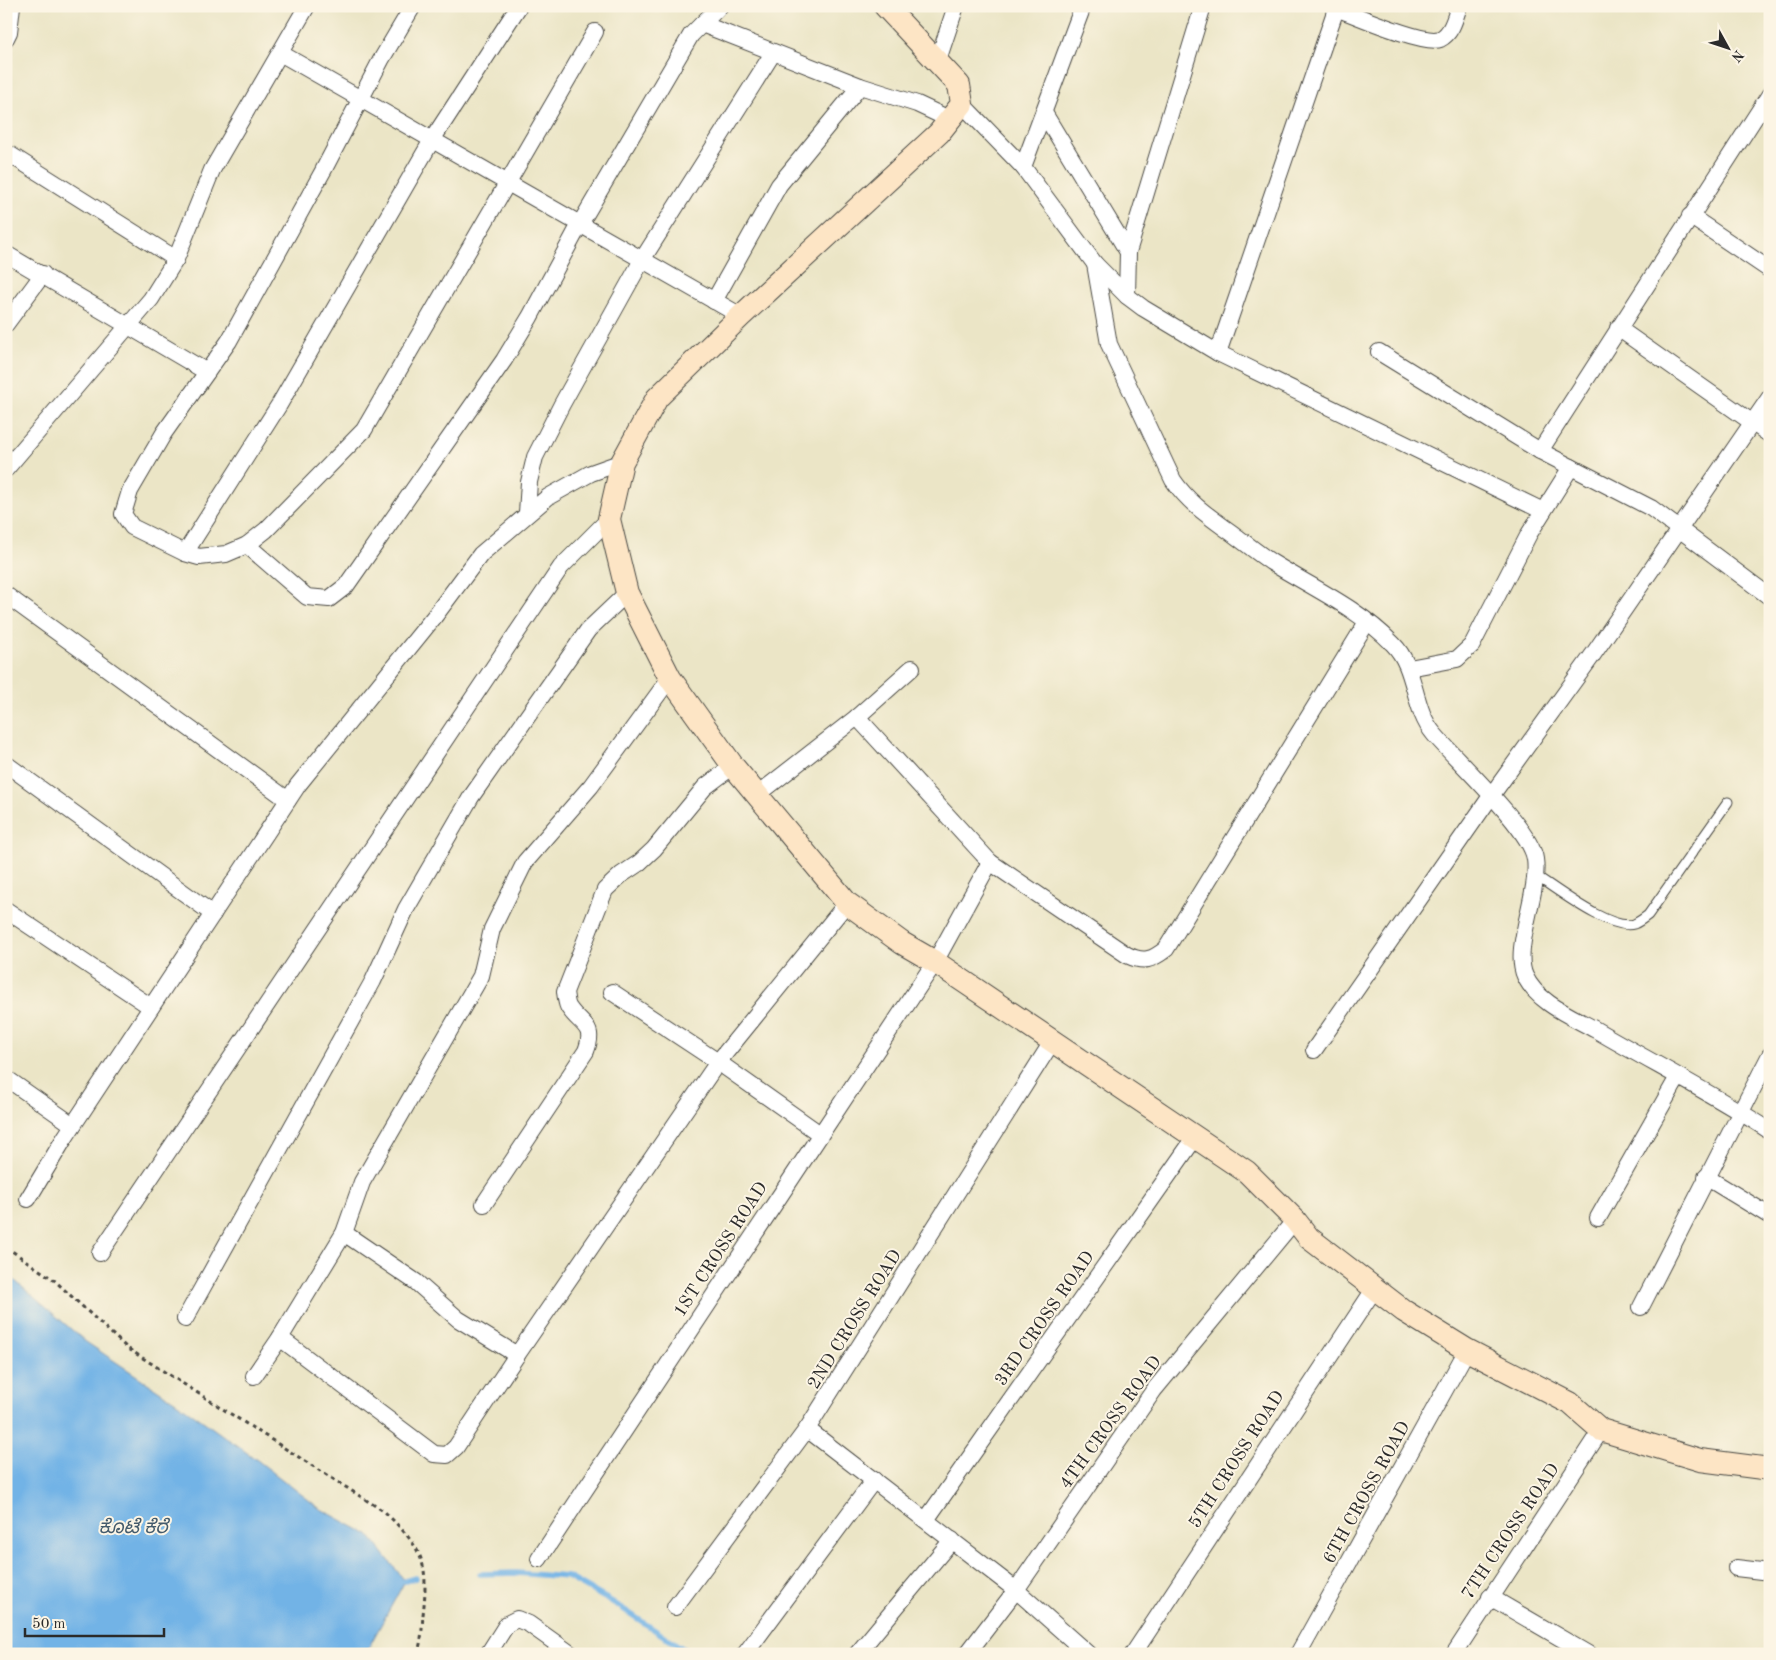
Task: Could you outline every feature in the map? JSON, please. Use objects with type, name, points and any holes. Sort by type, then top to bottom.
[{"type":"street","points":[[6,38],[9,32],[12,6]]},
{"type":"street","points":[[6,469],[151,299],[176,259],[212,170],[307,6]]},
{"type":"street","points":[[412,6],[360,99],[323,171],[255,290],[229,342],[164,433],[134,482],[122,514],[132,527],[200,557],[226,554],[247,545],[266,530],[364,430],[595,32]]},
{"type":"street","points":[[185,552],[279,405],[432,140],[519,6]]},
{"type":"street","points":[[247,545],[307,597],[329,599],[346,586],[504,360],[530,317],[580,224],[692,35],[720,6]]},
{"type":"street","points":[[885,6],[938,60],[959,85],[957,112],[657,398],[622,462],[609,519],[627,593],[670,678],[756,796],[848,903],[902,943],[935,962],[1194,1139],[1247,1172],[1295,1220],[1309,1238],[1404,1311],[1468,1350],[1570,1403],[1601,1430],[1700,1460],[1770,1469]]},
{"type":"street","points":[[938,60],[956,6]]},
{"type":"street","points":[[1023,167],[1083,6]]},
{"type":"street","points":[[1127,296],[1128,252],[1203,6]]},
{"type":"street","points":[[1218,353],[1337,7],[1423,40],[1440,39],[1451,29],[1459,6]]},
{"type":"street","points":[[702,24],[860,86],[917,104],[957,112],[1023,167],[1095,264],[1127,296],[1218,353],[1543,511]]},
{"type":"street","points":[[280,53],[741,316]]},
{"type":"street","points":[[527,513],[529,482],[535,457],[642,260],[774,53]]},
{"type":"street","points":[[714,300],[779,185],[860,86]]},
{"type":"street","points":[[1540,451],[1770,94]]},
{"type":"street","points":[[1044,113],[1128,252]]},
{"type":"street","points":[[6,152],[176,259]]},
{"type":"street","points":[[1690,216],[1770,270]]},
{"type":"street","points":[[6,254],[207,372]]},
{"type":"street","points":[[1095,264],[1109,344],[1173,480],[1182,492],[1194,506],[1270,561],[1348,606],[1395,645],[1409,668],[1422,712],[1432,732],[1491,796],[1529,842],[1535,856],[1536,876],[1521,957],[1525,976],[1538,994],[1678,1078],[1740,1111],[1770,1130]]},
{"type":"street","points":[[6,324],[43,274]]},
{"type":"street","points":[[1618,328],[1770,435]]},
{"type":"street","points":[[1379,352],[1540,451],[1651,508],[1770,597]]},
{"type":"street","points":[[1314,1050],[1491,796],[1592,656],[1770,397]]},
{"type":"street","points":[[28,1199],[73,1125],[288,800],[434,617],[481,554],[548,496],[591,472],[622,462]]},
{"type":"street","points":[[1409,668],[1456,660],[1472,645],[1543,511],[1571,467]]},
{"type":"street","points":[[100,1253],[561,567],[609,519]]},
{"type":"street","points":[[185,1319],[373,981],[406,909],[471,797],[588,630],[627,593]]},
{"type":"street","points":[[6,595],[288,800]]},
{"type":"street","points":[[857,717],[990,862],[1127,955],[1141,961],[1154,959],[1166,948],[1367,622]]},
{"type":"street","points":[[756,796],[857,717],[912,668]]},
{"type":"street","points":[[254,1376],[280,1338],[344,1233],[362,1182],[480,976],[492,929],[525,862],[591,786],[670,678]]},
{"type":"street","points":[[6,764],[213,914]]},
{"type":"street","points":[[484,1204],[586,1051],[590,1040],[588,1028],[568,1007],[565,992],[606,890],[621,875],[640,863],[679,820],[705,787],[733,766]]},
{"type":"street","name":"1ST CROSS ROAD","points":[[539,1559],[935,962],[990,862]]},
{"type":"street","points":[[280,1338],[434,1454],[447,1455],[456,1447],[718,1062],[848,903]]},
{"type":"street","points":[[6,910],[151,1007]]},
{"type":"street","points":[[612,992],[718,1062],[820,1134]]},
{"type":"street","name":"2ND CROSS ROAD","points":[[675,1607],[807,1429],[1052,1042]]},
{"type":"street","points":[[1641,1306],[1770,1054]]},
{"type":"street","points":[[6,1078],[73,1125]]},
{"type":"street","points":[[1598,1218],[1678,1078]]},
{"type":"street","name":"3RD CROSS ROAD","points":[[926,1520],[1194,1139]]},
{"type":"street","points":[[1706,1177],[1770,1216]]},
{"type":"street","name":"4TH CROSS ROAD","points":[[967,1654],[1016,1590],[1154,1390],[1295,1220]]},
{"type":"street","points":[[344,1233],[416,1282],[458,1319],[517,1355]]},
{"type":"street","name":"5TH CROSS ROAD","points":[[1133,1654],[1375,1288]]},
{"type":"street","name":"6TH CROSS ROAD","points":[[1298,1654],[1468,1350]]},
{"type":"street","points":[[807,1429],[1016,1590],[1088,1654]]},
{"type":"street","name":"7TH CROSS ROAD","points":[[1454,1654],[1601,1430]]},
{"type":"street","points":[[745,1654],[874,1480]]},
{"type":"street","points":[[856,1654],[952,1540]]},
{"type":"street","points":[[1736,1568],[1770,1572]]},
{"type":"street","points":[[1490,1597],[1588,1654]]},
{"type":"street","points":[[488,1654],[507,1624],[517,1619],[529,1624],[571,1654]]},
{"type":"lane","points":[[1536,876],[1606,919],[1621,924],[1634,924],[1648,915],[1728,802]]},
{"type":"path","points":[[6,1246],[54,1280],[128,1348],[385,1512],[411,1537],[422,1557],[426,1578],[418,1654]]},
{"type":"water","name":"ಕೊಟೆ ಕೆರೆ","points":[[6,1273],[86,1342],[182,1406],[319,1508],[369,1535],[405,1581],[365,1654],[6,1654]]},
{"type":"waterway","points":[[480,1574],[516,1573],[568,1577],[614,1603],[691,1654]]},
{"type":"waterway","points":[[405,1581],[415,1578]]}]
